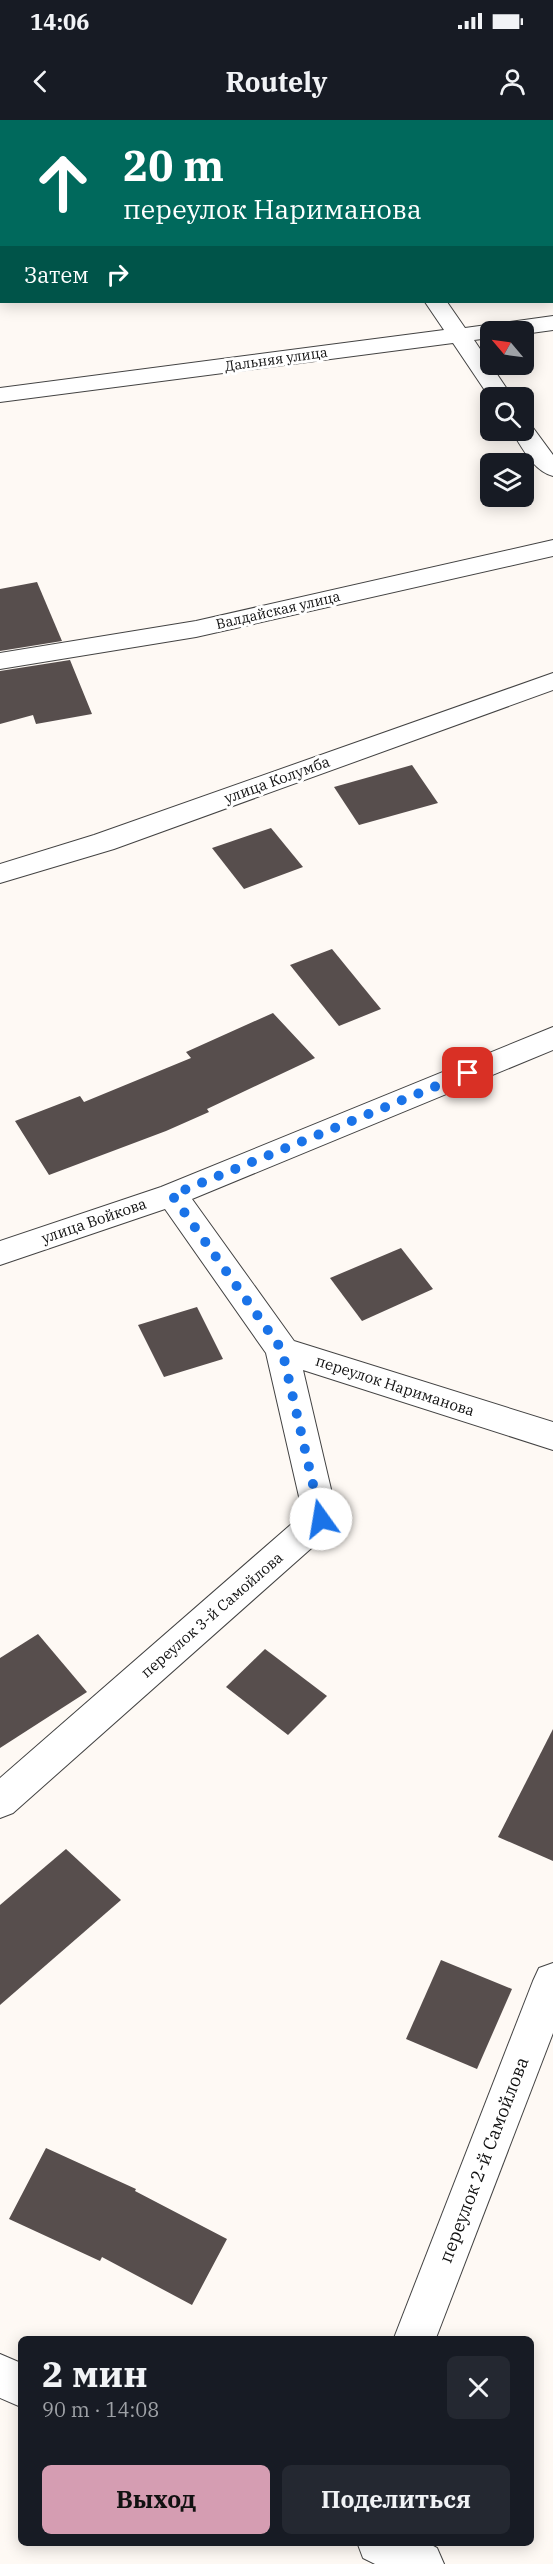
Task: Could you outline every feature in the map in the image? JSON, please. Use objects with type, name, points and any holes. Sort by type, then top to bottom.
[{"type":"street","points":[[437,303],[495,387]]},
{"type":"street","name":"Дальняя улица","points":[[0,395],[553,323]]},
{"type":"street","points":[[530,441],[553,470]]},
{"type":"street","name":"Валдайская улица","points":[[0,661],[196,629],[553,548]]},
{"type":"street","name":"улица Колумба","points":[[0,874],[104,843],[553,681]]},
{"type":"street","name":"улица Войкова","points":[[0,1253],[172,1195],[553,1038]]},
{"type":"street","points":[[172,1195],[282,1350]]},
{"type":"street","name":"переулок Нариманова","points":[[282,1350],[553,1436]]},
{"type":"street","name":"переулок 3-й Самойлова","points":[[0,1801],[321,1519],[282,1350]]},
{"type":"street","name":"переулок 2-й Самойлова","points":[[416,2336],[553,1981]]},
{"type":"street","points":[[0,2376],[18,2384]]},
{"type":"street","points":[[387,2546],[421,2564]]},
{"type":"building","points":[[37,582],[62,641],[0,651],[0,589]]},
{"type":"building","points":[[70,660],[92,714],[36,724],[33,715],[0,724],[0,671]]},
{"type":"building","points":[[412,765],[438,803],[359,825],[334,787]]},
{"type":"building","points":[[271,828],[303,867],[244,889],[212,848]]},
{"type":"building","points":[[332,949],[381,1009],[339,1026],[290,965]]},
{"type":"building","points":[[273,1013],[315,1058],[207,1109],[209,1112],[166,1131],[49,1175],[15,1121],[80,1096],[84,1102],[191,1058],[186,1052]]},
{"type":"building","points":[[401,1248],[433,1289],[362,1321],[330,1278]]},
{"type":"building","points":[[197,1307],[223,1359],[164,1377],[138,1325]]},
{"type":"building","points":[[38,1634],[87,1692],[0,1748],[0,1658]]},
{"type":"building","points":[[265,1649],[327,1696],[288,1735],[226,1687]]},
{"type":"building","points":[[553,1729],[553,1861],[498,1837]]},
{"type":"building","points":[[66,1849],[121,1900],[0,2005],[0,1905]]},
{"type":"building","points":[[441,1960],[512,1989],[477,2069],[406,2039]]},
{"type":"building","points":[[46,2148],[136,2189],[135,2191],[227,2239],[192,2305],[102,2257],[100,2261],[9,2219]]},
{"type":"route","points":[[321,1519],[282,1350],[172,1195],[468,1073]]}]
